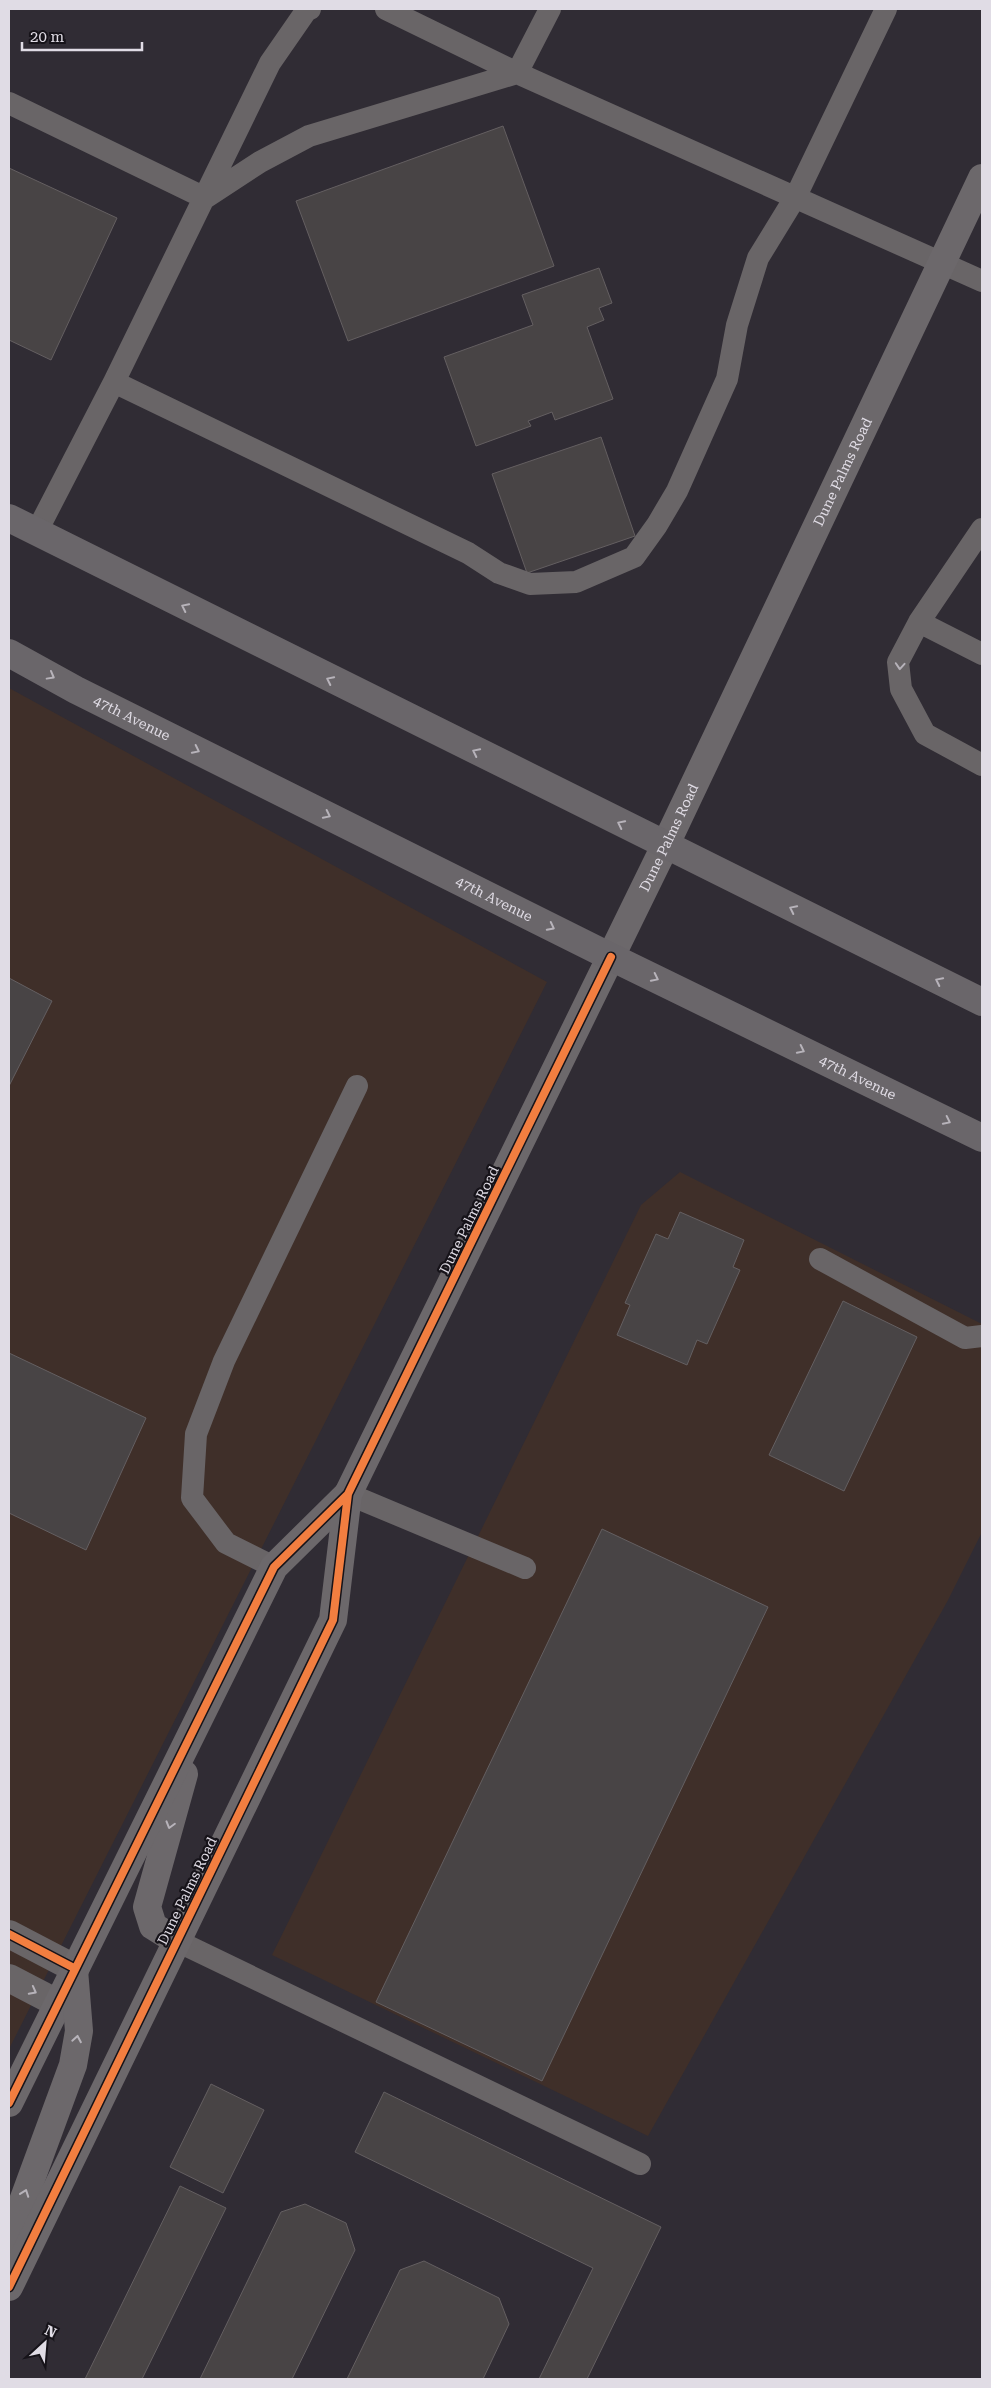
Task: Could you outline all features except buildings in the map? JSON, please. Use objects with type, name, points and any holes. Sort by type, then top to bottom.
[{"type":"main road","name":"Dune Palms Road","points":[[9,2103],[74,1968],[274,1567],[348,1494],[665,846],[982,178]]},
{"type":"main road","points":[[9,518],[665,846],[982,1002]]},
{"type":"main road","name":"47th Avenue","points":[[9,653],[76,690],[611,957],[982,1138]]},
{"type":"main road","name":"Dune Palms Road","points":[[9,2287],[333,1620],[348,1494]]},
{"type":"main road","points":[[177,1942],[153,1926],[148,1907],[202,1710]]},
{"type":"main road","points":[[9,2239],[73,2064],[79,2031],[74,1968]]},
{"type":"street","points":[[9,1934],[74,1968]]},
{"type":"street","points":[[9,1978],[57,2004]]},
{"type":"lane","points":[[36,533],[114,382],[270,63],[306,11],[310,9]]},
{"type":"lane","points":[[386,9],[517,73],[796,196],[982,281]]},
{"type":"lane","points":[[205,198],[260,162],[309,136],[517,73],[550,9]]},
{"type":"lane","points":[[114,382],[468,554],[499,573],[530,584],[576,582],[634,557],[657,526],[677,491],[727,379],[737,325],[758,258],[796,196],[886,9]]},
{"type":"lane","points":[[9,103],[205,198]]},
{"type":"lane","points":[[982,529],[919,622],[898,662],[901,689],[925,734],[982,764]]},
{"type":"lane","points":[[919,622],[982,654]]},
{"type":"lane","points":[[274,1567],[226,1543],[192,1498],[196,1434],[224,1361],[357,1086]]},
{"type":"lane","points":[[820,1259],[966,1338],[982,1336]]},
{"type":"lane","points":[[348,1494],[525,1568]]},
{"type":"lane","points":[[177,1942],[640,2164]]},
{"type":"shaded area","points":[[9,688],[547,982],[9,2049]]},
{"type":"shaded area","points":[[680,1172],[982,1324],[982,1532],[947,1602],[648,2136],[272,1955],[641,1205]]},
{"type":"cycle path","points":[[9,2287],[333,1620],[348,1494],[611,957]]},
{"type":"cycle path","points":[[9,2103],[274,1567],[348,1494]]},
{"type":"cycle path","points":[[9,1934],[74,1968]]}]
